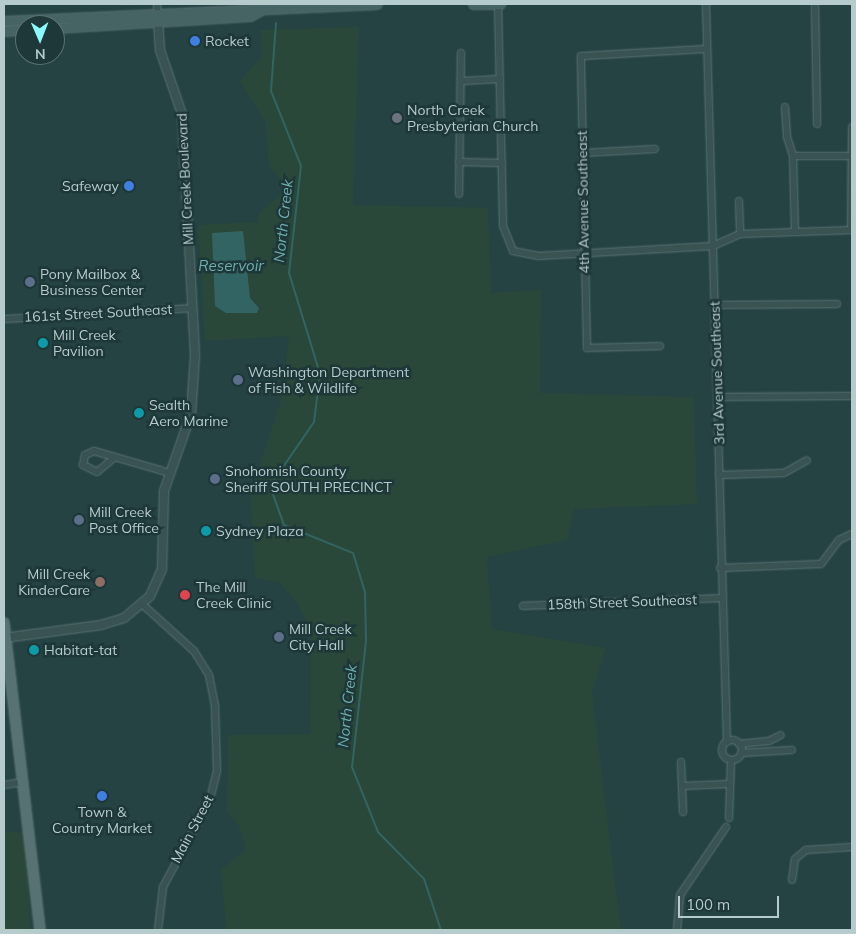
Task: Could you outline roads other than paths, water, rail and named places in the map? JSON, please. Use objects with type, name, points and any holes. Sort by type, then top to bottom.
[{"type":"main road","points":[[4,21],[158,12],[261,10],[377,4]]},
{"type":"main road","points":[[473,4],[499,4]]},
{"type":"main road","points":[[65,26],[158,12]]},
{"type":"main road","points":[[4,623],[4,638],[35,901],[41,907],[42,930]]},
{"type":"main road","points":[[34,930],[31,907],[35,901]]},
{"type":"street","points":[[499,4],[504,236],[513,251],[538,256],[584,254],[713,246],[740,234],[852,230],[849,156],[852,127]]},
{"type":"street","name":"3rd Avenue Southeast","points":[[706,4],[720,475],[720,598],[727,742]]},
{"type":"street","points":[[815,4],[817,124]]},
{"type":"street","name":"Mill Creek Boulevard","points":[[142,604],[164,562],[168,473],[191,414],[195,368],[182,114],[160,50],[158,12]]},
{"type":"street","name":"4th Avenue Southeast","points":[[660,346],[587,348],[581,56],[707,49]]},
{"type":"street","points":[[459,194],[462,81],[460,53]]},
{"type":"street","points":[[462,81],[500,79]]},
{"type":"street","points":[[785,107],[786,137],[793,156],[795,232]]},
{"type":"street","points":[[582,153],[655,149]]},
{"type":"street","points":[[793,156],[849,156]]},
{"type":"street","points":[[459,162],[502,163]]},
{"type":"street","points":[[740,201],[740,234]]},
{"type":"street","points":[[715,305],[838,304]]},
{"type":"street","name":"161st Street Southeast","points":[[4,319],[192,308]]},
{"type":"street","points":[[718,397],[852,396]]},
{"type":"street","points":[[115,458],[97,472],[83,465],[91,452],[115,458],[168,473]]},
{"type":"street","points":[[720,475],[784,473],[807,460]]},
{"type":"street","points":[[720,568],[821,564],[840,540],[852,534]]},
{"type":"street","name":"158th Street Southeast","points":[[523,606],[720,598]]},
{"type":"street","points":[[4,638],[109,624],[142,604]]},
{"type":"street","name":"Main Street","points":[[142,604],[194,651],[209,675],[216,707],[217,771],[210,800],[163,887],[158,930]]},
{"type":"street","points":[[731,760],[722,752],[727,742],[739,744],[769,741],[781,735]]},
{"type":"street","points":[[739,744],[741,753]]},
{"type":"street","points":[[731,760],[741,753],[792,750]]},
{"type":"street","points":[[729,818],[731,760]]},
{"type":"street","points":[[681,762],[683,812]]},
{"type":"street","points":[[4,785],[22,782]]},
{"type":"street","points":[[682,786],[729,784]]},
{"type":"street","points":[[677,930],[680,894],[726,827]]},
{"type":"street","points":[[792,880],[795,859],[806,850],[852,847]]},
{"type":"street","points":[[150,930],[158,930]]},
{"type":"water","name":"Reservoir","points":[[243,231],[250,298],[259,308],[257,313],[226,313],[215,306],[212,233]]},
{"type":"waterway","name":"North Creek","points":[[276,23],[271,91],[301,166],[289,273],[320,374],[314,422],[270,486],[284,525],[353,553],[365,592],[366,641],[352,767],[378,832],[424,879],[441,930]]},
{"type":"place","name":"Rocket","points":[[195,41]]},
{"type":"place","name":"North Creek Presbyterian Church","points":[[397,118]]},
{"type":"place","name":"Safeway","points":[[129,186]]},
{"type":"place","name":"Pony Mailbox & Business Center","points":[[30,282]]},
{"type":"place","name":"Mill Creek Pavilion","points":[[43,343]]},
{"type":"place","name":"Washington Department of Fish & Wildlife","points":[[238,380]]},
{"type":"place","name":"Sealth Aero Marine","points":[[139,413]]},
{"type":"place","name":"Snohomish County Sheriff SOUTH PRECINCT","points":[[215,479]]},
{"type":"place","name":"Mill Creek Post Office","points":[[79,520]]},
{"type":"place","name":"Sydney Plaza","points":[[206,531]]},
{"type":"place","name":"Mill Creek KinderCare","points":[[100,582]]},
{"type":"place","name":"The Mill Creek Clinic","points":[[185,595]]},
{"type":"place","name":"Mill Creek City Hall","points":[[279,637]]},
{"type":"place","name":"Habitat-tat","points":[[34,650]]},
{"type":"place","name":"Town & Country Market","points":[[102,796]]}]
